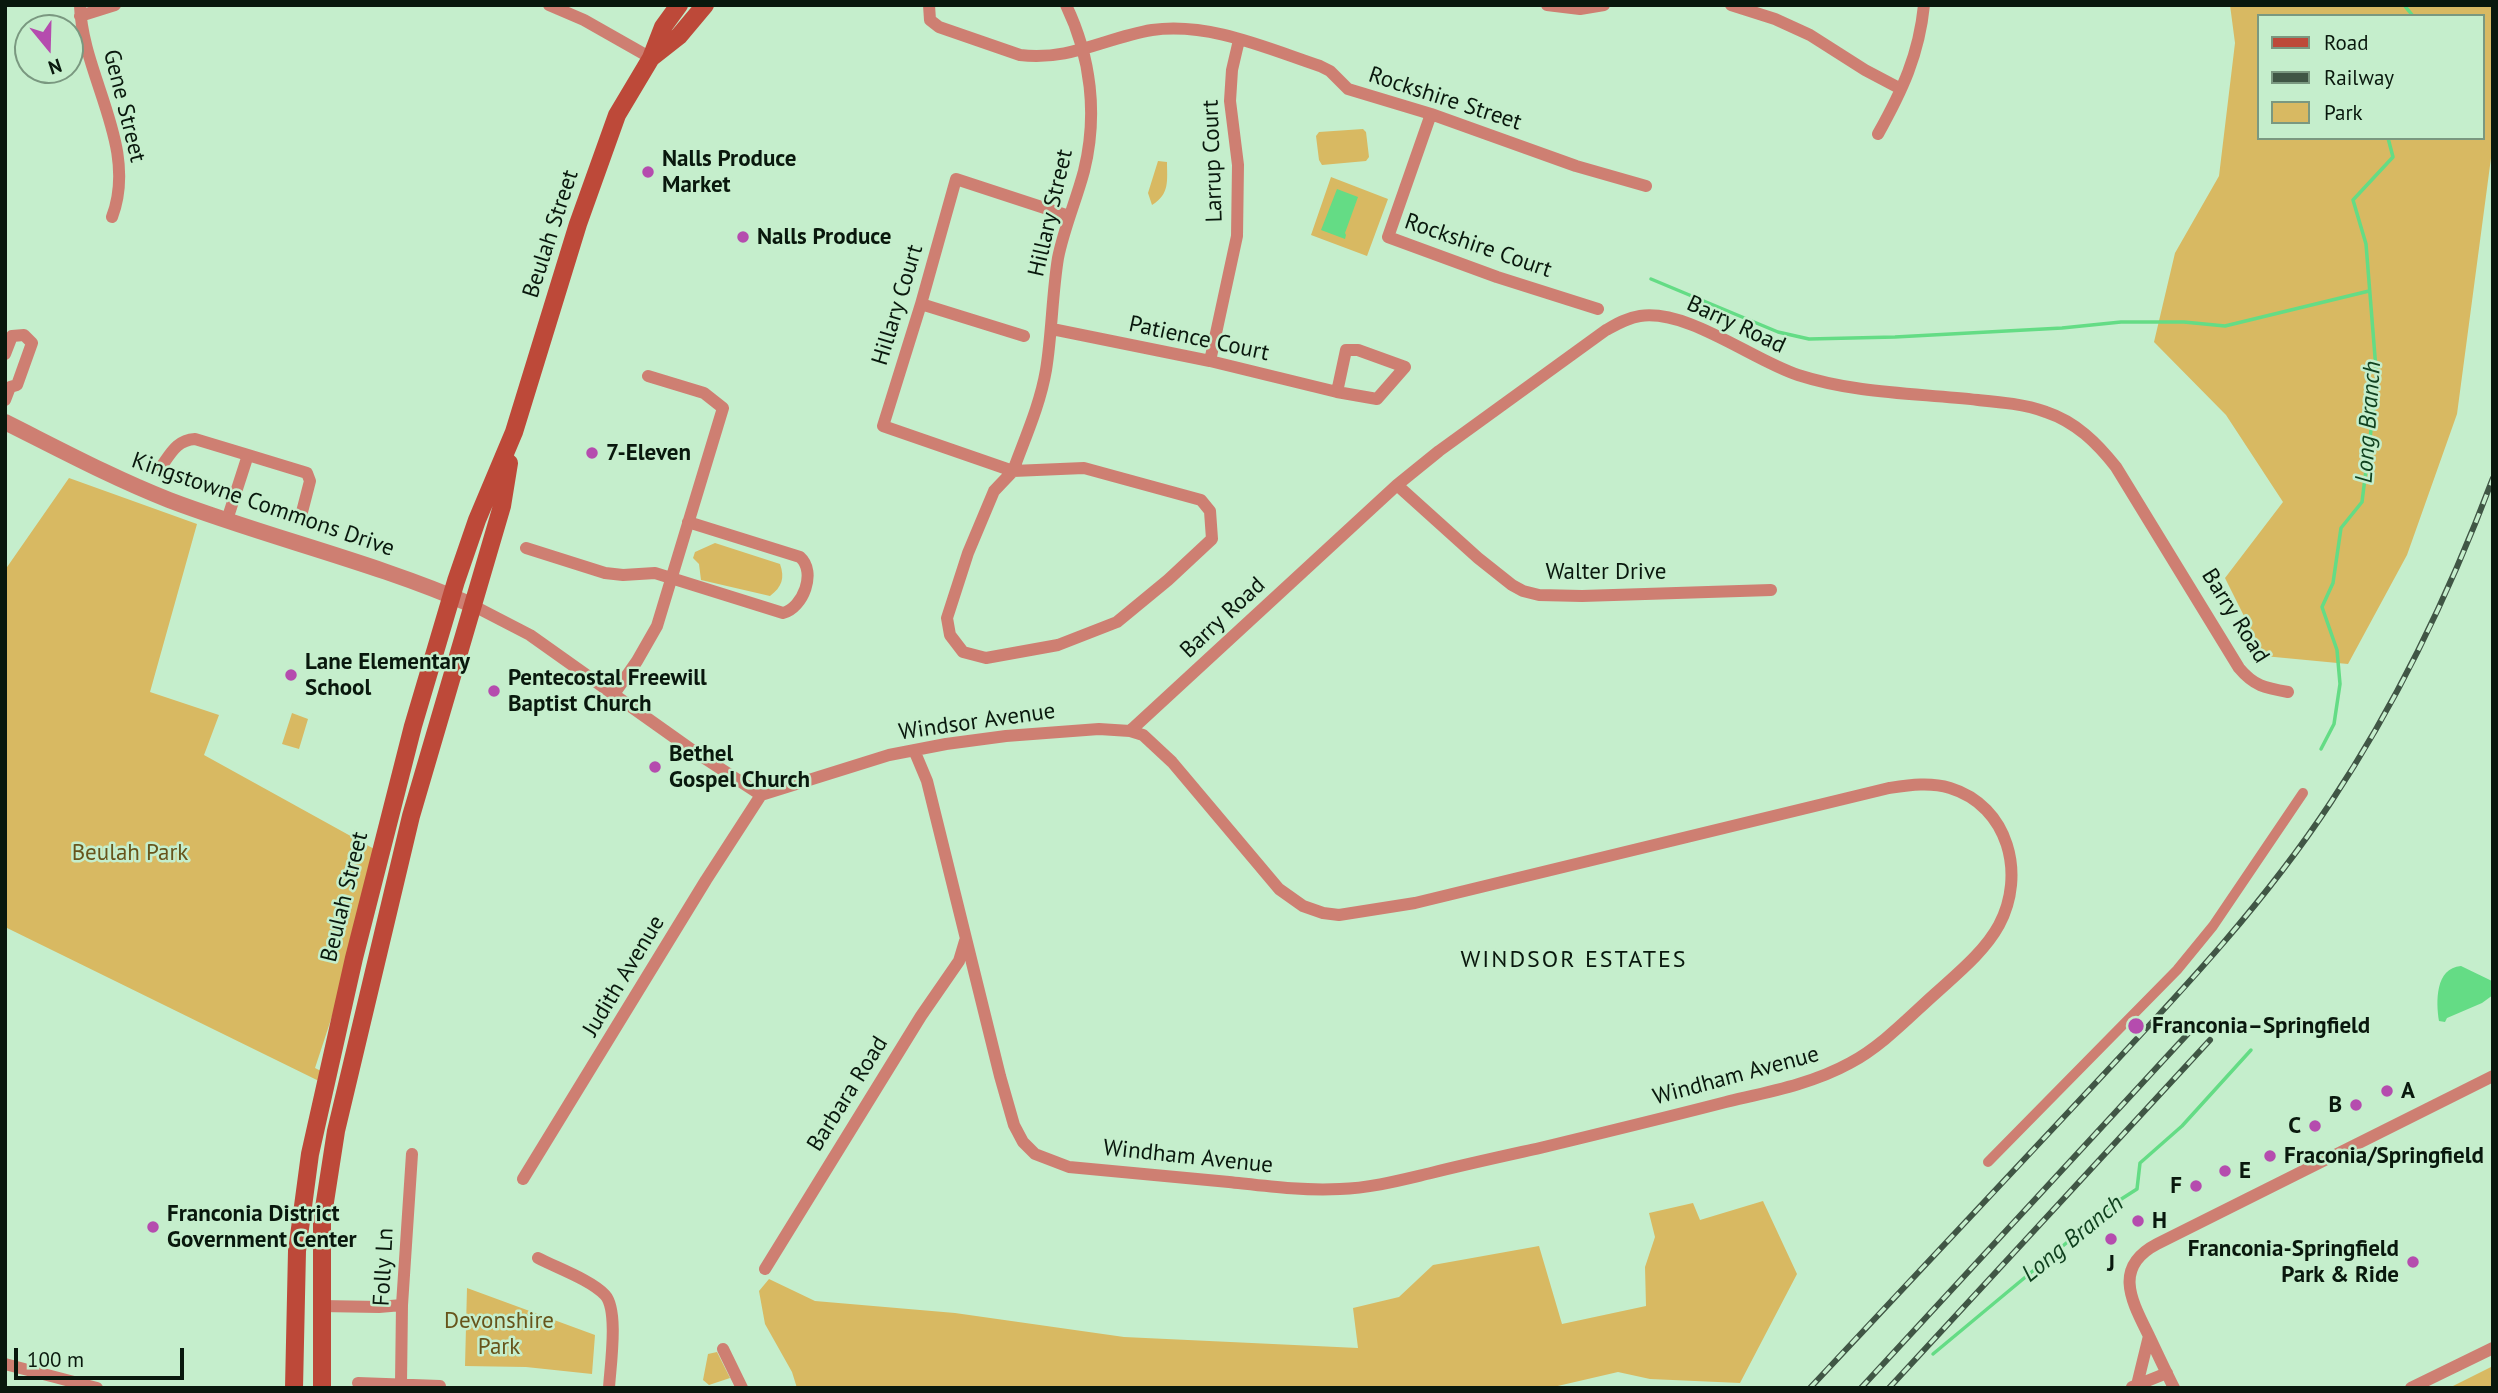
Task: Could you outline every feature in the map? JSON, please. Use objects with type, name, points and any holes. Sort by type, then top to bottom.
[{"type":"main road","name":"Beulah Street","points":[[294,1388],[297,1251],[310,1154],[412,726],[451,596],[477,520],[514,432],[578,224],[617,114],[651,58],[663,27],[679,5]]},
{"type":"main road","name":"Beulah Street","points":[[651,58],[679,36],[705,5]]},
{"type":"main road","name":"Beulah Street","points":[[325,1383],[321,1306],[322,1221],[336,1131],[411,816],[502,506],[514,432]]},
{"type":"street","points":[[80,11],[115,5]]},
{"type":"street","points":[[549,5],[584,20],[651,58]]},
{"type":"street","name":"Rockshire Street","points":[[929,5],[930,20],[939,27],[1020,55],[1046,57],[1083,50],[1136,34],[1175,28],[1202,29],[1320,66],[1330,71],[1348,89],[1431,114],[1576,166],[1646,186]]},
{"type":"street","name":"Hillary Street","points":[[1013,471],[1038,404],[1045,373],[1052,329],[1055,279],[1069,216],[1083,172],[1091,121],[1091,94],[1083,50],[1066,5]]},
{"type":"street","points":[[1547,5],[1580,9],[1604,5]]},
{"type":"street","points":[[1731,5],[1775,19],[1810,35],[1901,89]]},
{"type":"street","points":[[1878,134],[1916,52],[1924,5]]},
{"type":"street","name":"Gene Street","points":[[80,11],[118,160],[120,187],[112,217]]},
{"type":"street","name":"Larrup Court","points":[[1210,362],[1237,236],[1238,165],[1230,100],[1238,40]]},
{"type":"street","name":"Rockshire Court","points":[[1431,114],[1388,237],[1598,309]]},
{"type":"street","name":"Hillary Court","points":[[1013,471],[883,426],[956,179],[1069,216]]},
{"type":"street","points":[[921,304],[1024,336]]},
{"type":"street","name":"Barry Road","points":[[1130,731],[1398,485],[1450,443],[1606,330],[1624,320],[1639,316],[1664,316],[1688,324],[1779,368],[1833,386],[2011,404],[2047,412],[2063,419],[2092,439],[2116,467],[2239,668],[2250,681],[2267,689],[2288,692]]},
{"type":"street","name":"Patience Court","points":[[1052,329],[1337,392],[1377,399],[1405,367],[1358,350],[1346,350],[1337,392]]},
{"type":"street","points":[[5,355],[12,336],[24,335],[32,343],[17,385],[7,391]]},
{"type":"street","points":[[614,694],[657,625],[723,408],[704,393],[648,376]]},
{"type":"street","name":"Kingstowne Commons Drive","points":[[5,422],[111,475],[167,499],[370,566],[472,605]]},
{"type":"street","points":[[161,467],[178,443],[195,439],[307,472],[310,481],[302,512]]},
{"type":"street","points":[[226,520],[248,455]]},
{"type":"street","points":[[1084,468],[1191,495],[1201,500],[1210,511],[1212,539],[1117,622],[1058,645],[986,659],[963,652],[950,635],[947,618],[968,553],[993,491],[1013,471],[1084,468]]},
{"type":"street","name":"Walter Drive","points":[[1398,485],[1478,558],[1523,591],[1539,595],[1582,596],[1771,590]]},
{"type":"street","points":[[526,548],[605,573],[655,573],[783,613],[792,611],[799,604],[808,571],[804,560],[795,554],[688,522]]},
{"type":"street","points":[[472,605],[530,635],[692,751],[761,795]]},
{"type":"street","name":"Windsor Avenue","points":[[761,795],[889,755],[914,750],[1006,736],[1099,729],[1130,731]]},
{"type":"street","name":"Windham Avenue","points":[[914,750],[927,781],[965,941],[1012,1118],[1023,1142],[1035,1154],[1069,1167],[1297,1189],[1342,1189],[1388,1183],[1795,1085],[1839,1069],[1882,1041],[1976,954],[1999,925],[2011,892],[2009,848],[1990,813],[1959,791],[1939,785],[1919,784],[1889,788],[1744,822],[1415,903],[1355,914],[1323,913],[1303,906],[1279,888],[1172,762],[1143,735],[1130,731]]},
{"type":"street","points":[[1988,1162],[2176,970],[2213,926],[2303,793]]},
{"type":"street","name":"Judith Avenue","points":[[523,1179],[761,795]]},
{"type":"street","name":"Barbara Road","points":[[765,1269],[915,1026],[959,961],[965,941]]},
{"type":"street","points":[[2174,1388],[2129,1291],[2132,1269],[2144,1252],[2493,1076]]},
{"type":"street","name":"Folly Ln","points":[[401,1383],[402,1305],[412,1154]]},
{"type":"street","points":[[538,1258],[590,1284],[608,1299],[613,1317],[609,1388]]},
{"type":"street","points":[[321,1306],[402,1305]]},
{"type":"street","points":[[2134,1387],[2149,1336]]},
{"type":"street","points":[[2412,1388],[2493,1348]]},
{"type":"street","points":[[723,1349],[742,1388]]},
{"type":"street","points":[[5,1364],[97,1388]]},
{"type":"street","points":[[2134,1387],[2167,1373]]},
{"type":"street","points":[[358,1383],[440,1386]]},
{"type":"green space","points":[[2230,5],[2493,5],[2493,143],[2457,414],[2407,555],[2348,664],[2264,656],[2225,578],[2283,502],[2226,415],[2154,342],[2175,253],[2219,176],[2235,43]]},
{"type":"green space","points":[[1363,129],[1366,132],[1369,157],[1366,161],[1322,165],[1316,136],[1319,132]]},
{"type":"green space","points":[[1158,161],[1167,162],[1167,181],[1165,192],[1152,205],[1148,193]]},
{"type":"green space","points":[[1331,177],[1388,199],[1367,256],[1311,235]]},
{"type":"green space","name":"Beulah Park","points":[[69,478],[197,524],[150,692],[219,715],[204,755],[385,855],[315,1068],[327,1074],[323,1083],[5,927],[5,570]]},
{"type":"green space","points":[[715,543],[780,564],[782,578],[777,589],[770,596],[701,580],[699,564],[693,558],[695,552]]},
{"type":"green space","points":[[292,713],[308,719],[299,749],[282,744]]},
{"type":"green space","points":[[1763,1201],[1797,1274],[1740,1383],[1650,1379],[1618,1372],[1549,1388],[797,1388],[792,1372],[765,1324],[759,1291],[769,1279],[815,1301],[955,1313],[1124,1337],[1358,1348],[1353,1308],[1399,1297],[1433,1265],[1539,1246],[1562,1324],[1646,1306],[1645,1267],[1655,1237],[1649,1213],[1693,1203],[1700,1220]]},
{"type":"green space","name":"Devonshire Park","points":[[467,1288],[595,1335],[592,1374],[526,1367],[465,1366]]},
{"type":"green space","points":[[717,1352],[730,1378],[709,1385],[703,1380],[708,1354]]},
{"type":"green space","points":[[2493,1366],[2493,1388],[2449,1388]]},
{"type":"shaded area","points":[[1337,189],[1358,197],[1345,239],[1321,230]]},
{"type":"shaded area","points":[[2461,966],[2492,981],[2493,995],[2482,1003],[2447,1018],[2445,1022],[2439,1021],[2438,996],[2442,979],[2452,968]]},
{"type":"waterway","name":"Long Branch","points":[[2404,5],[2411,14]]},
{"type":"waterway","name":"Long Branch","points":[[2321,749],[2334,724],[2340,684],[2337,650],[2322,607],[2333,583],[2341,528],[2362,502],[2377,382],[2366,244],[2353,200],[2393,157],[2389,140]]},
{"type":"waterway","points":[[1651,279],[1778,332],[1809,339],[2062,328],[2121,322],[2184,322],[2225,326],[2369,291]]},
{"type":"waterway","name":"Long Branch","points":[[1933,1354],[2112,1205],[2137,1189],[2140,1163],[2182,1126],[2251,1050]]},
{"type":"railway","points":[[1810,1388],[2154,1021],[2247,915],[2304,841],[2379,725],[2421,645],[2459,563],[2493,478]]},
{"type":"railway","points":[[1861,1388],[2195,1026]]},
{"type":"railway","points":[[1889,1388],[2210,1040]]},
{"type":"place","name":"Nalls Produce Market","points":[[648,172]]},
{"type":"place","name":"Nalls Produce","points":[[743,237]]},
{"type":"place","name":"7-Eleven","points":[[592,453]]},
{"type":"place","name":"Lane Elementary School","points":[[291,675]]},
{"type":"place","name":"Pentecostal Freewill Baptist Church","points":[[494,691]]},
{"type":"place","name":"Bethel Gospel Church","points":[[655,767]]},
{"type":"place","name":"Franconia–Springfield","points":[[2136,1026]]},
{"type":"place","name":"A","points":[[2387,1091]]},
{"type":"place","name":"B","points":[[2356,1105]]},
{"type":"place","name":"C","points":[[2315,1126]]},
{"type":"place","name":"Fraconia/Springfield","points":[[2270,1156]]},
{"type":"place","name":"E","points":[[2225,1171]]},
{"type":"place","name":"F","points":[[2196,1186]]},
{"type":"place","name":"H","points":[[2138,1221]]},
{"type":"place","name":"Franconia District Government Center","points":[[153,1227]]},
{"type":"place","name":"J","points":[[2111,1239]]},
{"type":"place","name":"Franconia-Springfield Park & Ride","points":[[2413,1262]]},
{"type":"district","name":"WINDSOR ESTATES","points":[[1574,960]]}]
